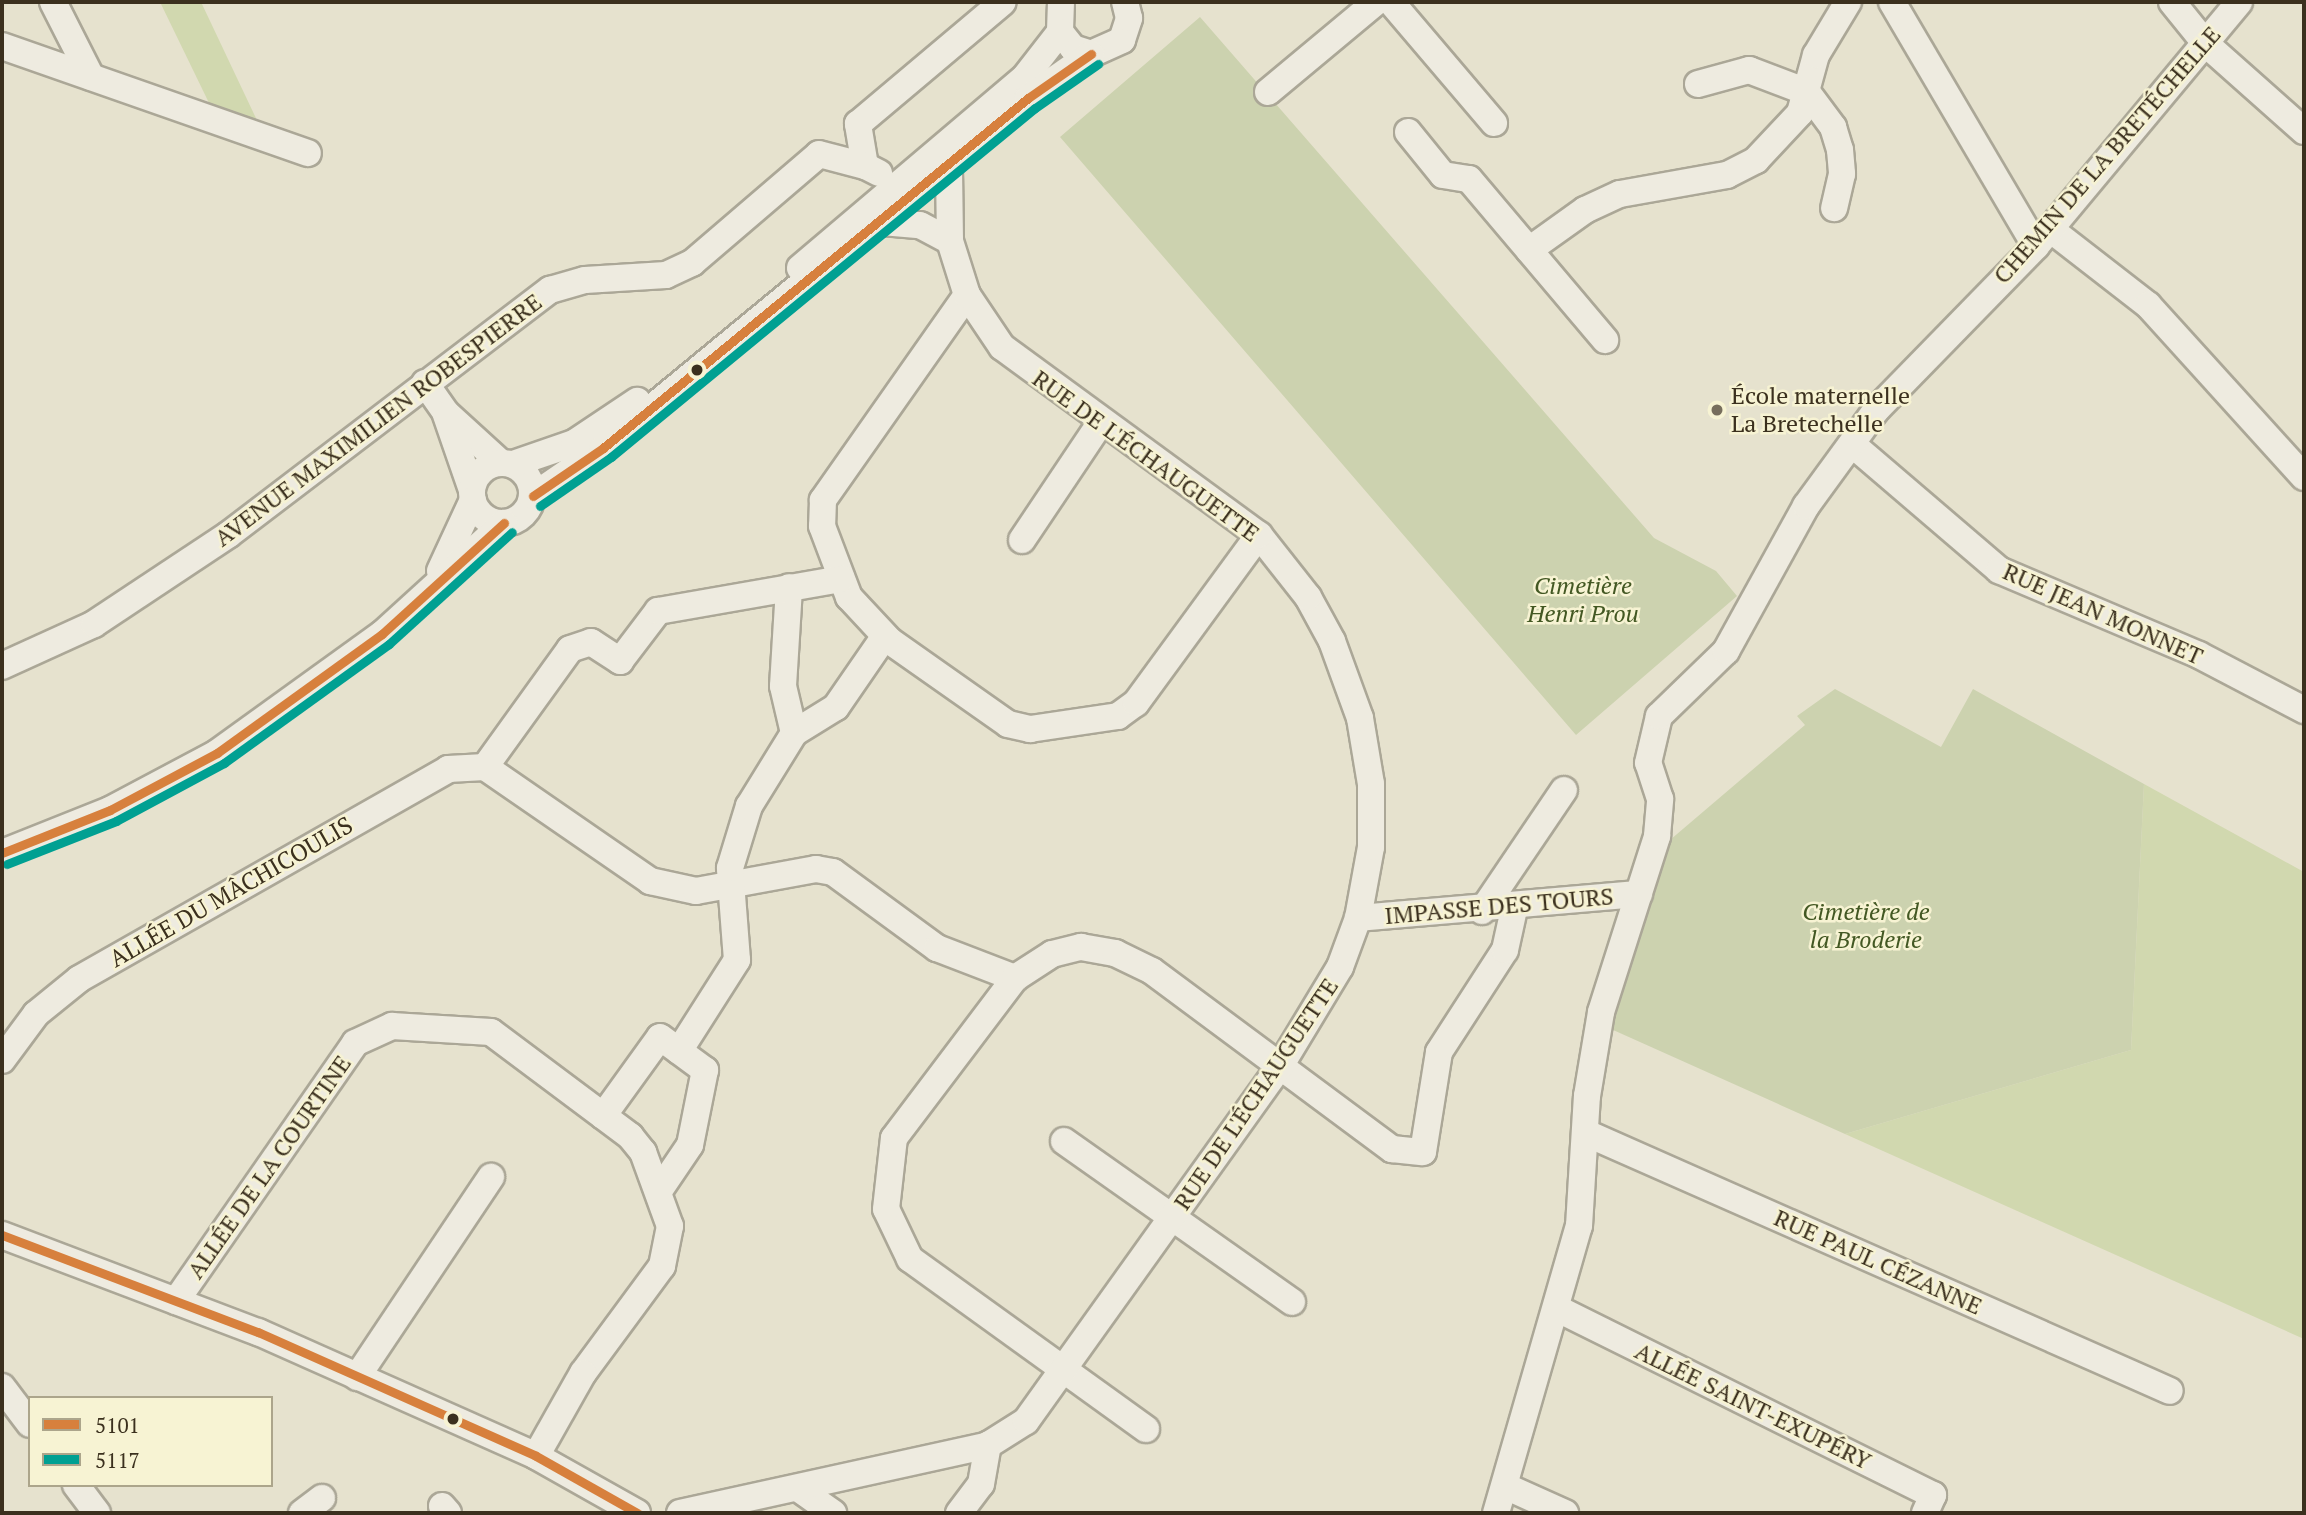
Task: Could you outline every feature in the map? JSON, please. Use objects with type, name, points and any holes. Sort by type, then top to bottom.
[{"type":"street","points":[[53,2],[90,77]]},
{"type":"street","points":[[865,166],[858,124],[1003,2]]},
{"type":"street","points":[[1268,92],[1376,2]]},
{"type":"street","points":[[1391,2],[1494,123]]},
{"type":"street","points":[[1530,250],[1586,210],[1620,194],[1727,175],[1756,160],[1785,135],[1807,92],[1816,55],[1848,2]]},
{"type":"street","points":[[1892,2],[2043,237],[2148,305],[2304,477]]},
{"type":"street","points":[[2172,2],[2206,44],[2304,131]]},
{"type":"street","name":"CHEMIN DE LA BRETÉCHELLE","points":[[1496,1513],[1579,1226],[1586,1133],[1601,1012],[1639,894],[1660,815],[1648,763],[1652,730],[1726,652],[1807,506],[1852,444],[1952,328],[2043,237],[2206,44],[2238,2]]},
{"type":"street","points":[[2,853],[110,810],[217,753],[304,694],[425,596],[504,523],[526,512],[533,496],[603,448],[950,166],[1028,98],[1091,54],[1113,48],[1134,7]]},
{"type":"street","points":[[1057,12],[1073,48],[1091,54]]},
{"type":"street","points":[[425,596],[484,468],[574,443],[650,392],[1025,77],[1057,12]]},
{"type":"street","points":[[2,46],[308,153]]},
{"type":"street","points":[[1698,84],[1749,70],[1807,92],[1833,127],[1840,150],[1834,208]]},
{"type":"street","points":[[1408,132],[1443,175],[1469,179],[1605,340]]},
{"type":"street","name":"AVENUE MAXIMILIEN ROBESPIERRE","points":[[2,666],[94,624],[228,535],[522,307],[585,280],[666,275],[692,263],[819,154],[865,166],[899,183]]},
{"type":"street","name":"RUE DE L'ÉCHAUGUETTE","points":[[680,1513],[799,1489],[988,1445],[1026,1422],[1279,1068],[1340,967],[1358,918],[1371,847],[1371,783],[1360,718],[1332,640],[1259,535],[1002,347],[967,295],[950,241],[950,166]]},
{"type":"street","points":[[882,222],[920,225],[950,241]]},
{"type":"street","points":[[967,295],[823,500],[822,526],[841,579],[866,620],[885,636],[1008,724],[1030,729],[1094,722],[1136,703],[1259,535]]},
{"type":"street","points":[[425,383],[446,413],[528,477],[533,496]]},
{"type":"street","points":[[446,413],[473,495],[485,517],[504,523]]},
{"type":"street","points":[[1022,540],[1101,422]]},
{"type":"street","name":"RUE JEAN MONNET","points":[[1852,444],[1999,570],[2199,655],[2304,710]]},
{"type":"street","points":[[841,579],[658,611],[620,662],[591,642],[569,649],[485,767],[566,824],[669,888],[730,883],[816,869],[833,872],[937,948],[1015,978]]},
{"type":"street","points":[[789,587],[783,686],[793,733]]},
{"type":"street","points":[[679,1051],[737,960],[730,883],[749,806],[793,733],[836,706],[885,636]]},
{"type":"street","name":"ALLÉE DU MÂCHICOULIS","points":[[2,1060],[52,997],[168,926],[448,769],[485,767]]},
{"type":"street","points":[[1482,911],[1564,790]]},
{"type":"street","name":"IMPASSE DES TOURS","points":[[1358,918],[1514,909],[1639,894]]},
{"type":"street","points":[[1146,1429],[929,1276],[893,1235],[887,1209],[885,1172],[894,1139],[1015,978],[1052,954],[1081,947],[1115,953],[1152,971],[1279,1068],[1392,1149],[1423,1152],[1439,1052],[1505,950],[1514,909]]},
{"type":"street","name":"ALLÉE DE LA COURTINE","points":[[176,1301],[330,1075],[371,1032],[432,1024],[491,1032],[603,1116],[643,1152],[670,1226],[662,1265],[583,1373],[536,1456]]},
{"type":"street","points":[[603,1116],[660,1037],[705,1070],[690,1144],[659,1191]]},
{"type":"street","name":"RUE PAUL CÉZANNE","points":[[1586,1133],[2170,1391]]},
{"type":"street","points":[[1064,1141],[1292,1302]]},
{"type":"street","points":[[357,1377],[491,1177]]},
{"type":"street","points":[[2,1235],[176,1301],[357,1377],[536,1456],[637,1513]]},
{"type":"street","name":"ALLÉE SAINT-EXUPÉRY","points":[[1556,1308],[1933,1495],[1925,1513]]},
{"type":"street","points":[[2,1387],[28,1421]]},
{"type":"street","points":[[960,1513],[981,1484],[988,1445]]},
{"type":"street","points":[[1505,1486],[1565,1513]]},
{"type":"street","points":[[78,1487],[97,1513]]},
{"type":"street","points":[[799,1489],[833,1513]]},
{"type":"green space","points":[[160,2],[201,2],[271,150],[226,138]]},
{"type":"green space","name":"Cimetière Henri Prou","points":[[1200,17],[1654,538],[1716,571],[1737,596],[1576,735],[1060,137]]},
{"type":"green space","name":"Cimetière de la Broderie","points":[[1835,689],[1941,747],[1973,689],[2144,784],[2131,1050],[1845,1134],[1602,1025],[1670,840],[1805,725],[1797,716]]},
{"type":"green space","points":[[2144,784],[2304,872],[2304,1339],[1845,1134],[2131,1050]]},
{"type":"transit line","name":"5101","points":[[533,496],[603,448],[1028,98],[1091,54]]},
{"type":"transit line","name":"5117","points":[[540,506],[611,457],[1035,108],[1098,64]]},
{"type":"transit line","name":"5101","points":[[2,853],[110,810],[217,753],[382,634],[504,523]]},
{"type":"transit line","name":"5117","points":[[7,864],[116,821],[224,763],[389,644],[512,532]]},
{"type":"transit line","name":"5101","points":[[2,1235],[258,1332],[536,1456],[637,1513]]},
{"type":"place","name":"École maternelle La Bretechelle","points":[[1717,410]]}]
